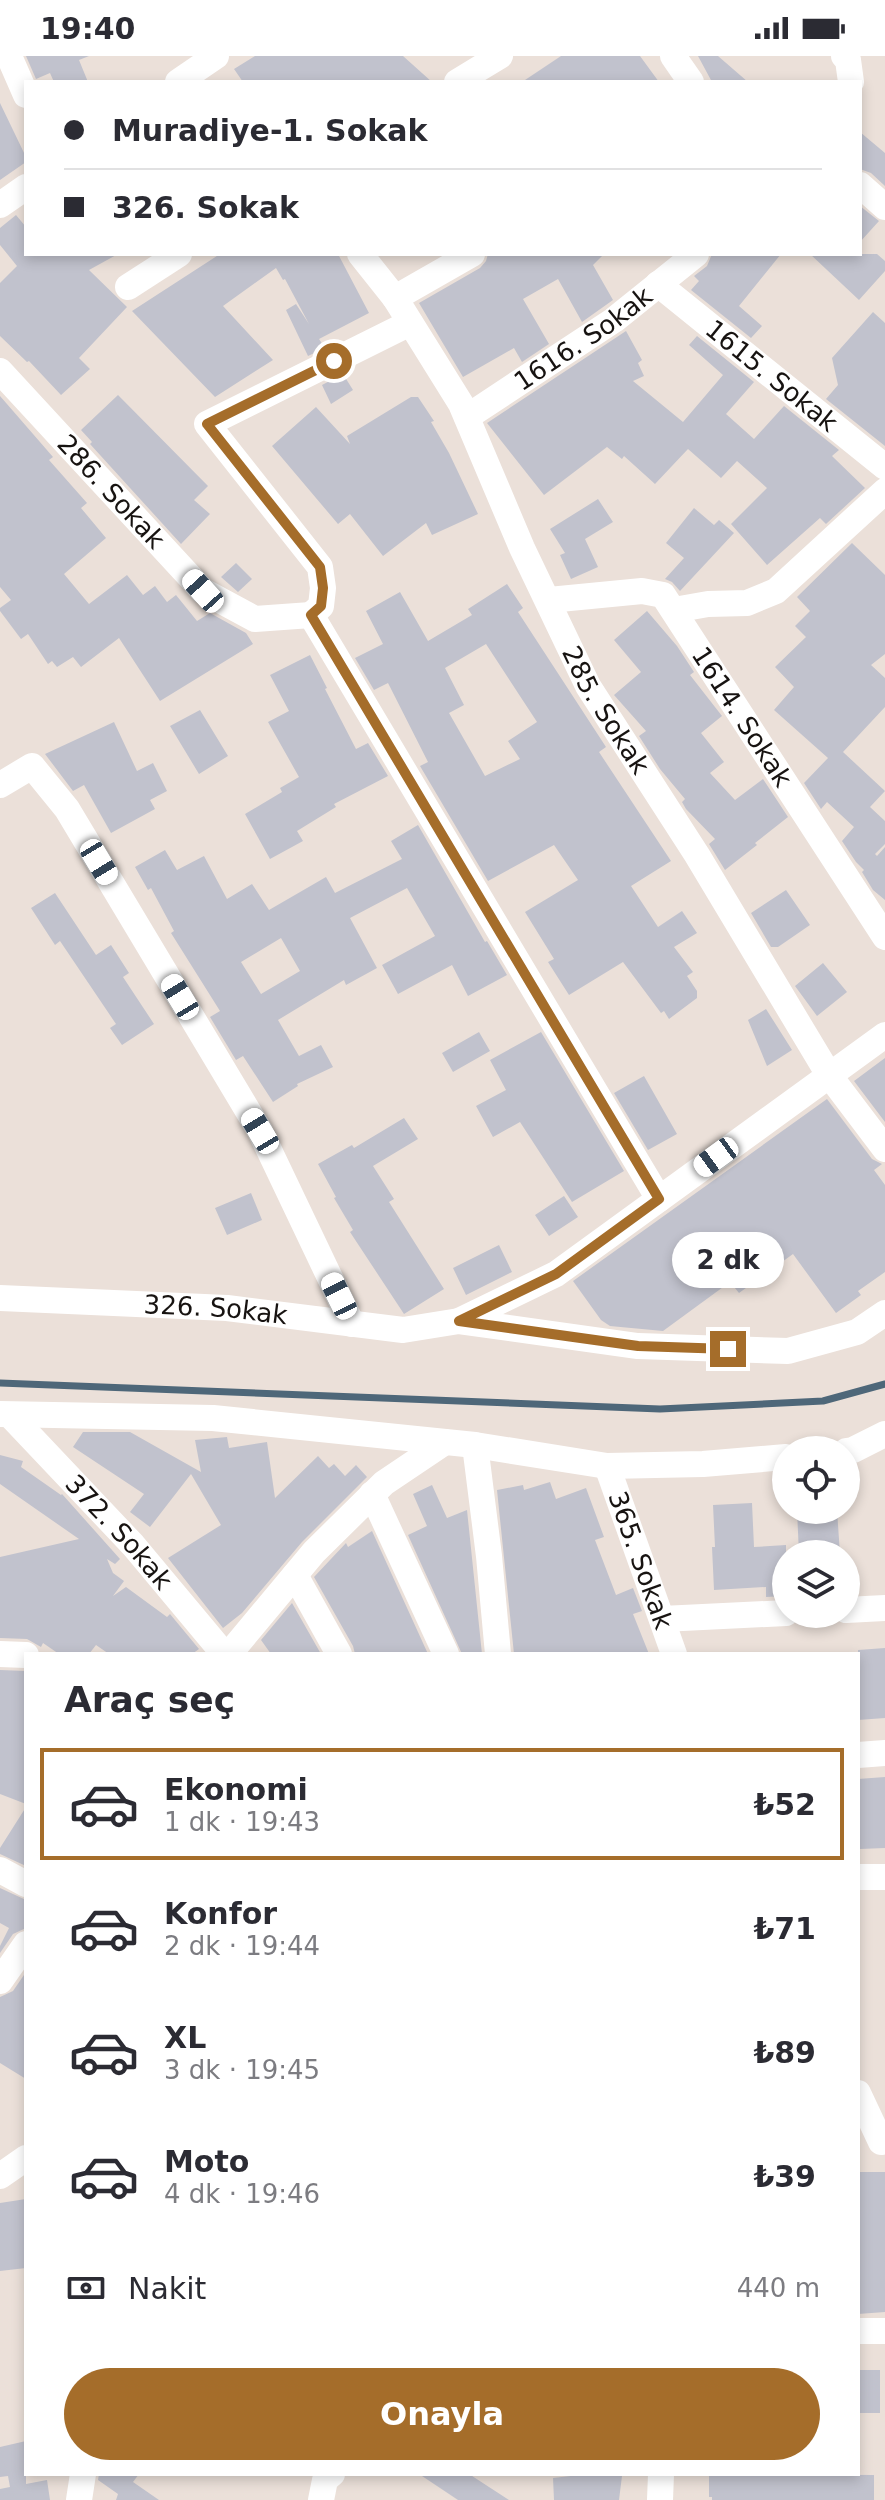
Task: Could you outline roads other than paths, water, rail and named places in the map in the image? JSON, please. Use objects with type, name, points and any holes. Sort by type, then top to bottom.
[{"type":"street","points":[[9,56],[24,90]]},
{"type":"street","points":[[460,80],[500,56]]},
{"type":"street","points":[[673,56],[690,80]]},
{"type":"street","points":[[844,56],[848,60],[851,80]]},
{"type":"street","points":[[181,80],[206,64]]},
{"type":"street","points":[[862,187],[885,207]]},
{"type":"street","points":[[0,205],[24,188]]},
{"type":"street","points":[[128,287],[176,256]]},
{"type":"street","name":"285. Sokak","points":[[362,256],[395,298],[467,417],[522,548],[588,686],[697,855],[829,1075],[885,1149]]},
{"type":"street","points":[[395,298],[468,256]]},
{"type":"street","name":"1616. Sokak","points":[[467,417],[614,320],[693,256]]},
{"type":"street","name":"1615. Sokak","points":[[658,284],[885,467]]},
{"type":"street","points":[[410,323],[207,424],[320,567],[323,588],[321,606],[311,615],[659,1199]]},
{"type":"street","name":"286. Sokak","points":[[0,371],[203,591],[255,619],[311,615]]},
{"type":"street","points":[[674,610],[708,604],[747,603],[776,591],[885,491]]},
{"type":"street","name":"1614. Sokak","points":[[549,600],[642,591],[663,595],[885,937]]},
{"type":"street","points":[[0,785],[32,766],[67,809],[260,1131],[352,1324]]},
{"type":"street","points":[[459,1321],[556,1274],[885,1035]]},
{"type":"street","name":"326. Sokak","points":[[0,1298],[227,1308],[403,1330],[459,1321],[638,1346],[788,1351],[857,1332],[885,1316]]},
{"type":"street","points":[[5,1415],[213,1418],[475,1445],[607,1466],[703,1464],[772,1458]]},
{"type":"street","name":"372. Sokak","points":[[5,1415],[133,1545],[225,1652]]},
{"type":"street","points":[[860,1446],[885,1434]]},
{"type":"street","points":[[229,1652],[314,1552],[372,1494],[445,1442]]},
{"type":"street","points":[[475,1445],[498,1652]]},
{"type":"street","points":[[860,1450],[885,1449]]},
{"type":"street","name":"365. Sokak","points":[[607,1466],[673,1652]]},
{"type":"street","points":[[372,1494],[445,1652]]},
{"type":"street","points":[[295,1575],[338,1652]]},
{"type":"street","points":[[860,1609],[885,1608]]},
{"type":"street","points":[[662,1619],[772,1614]]},
{"type":"street","points":[[0,1654],[24,1655]]},
{"type":"street","points":[[860,1755],[885,1753]]},
{"type":"street","points":[[0,1870],[24,1883]]},
{"type":"street","points":[[860,1877],[885,1877]]},
{"type":"street","points":[[0,1981],[24,1947]]},
{"type":"street","points":[[860,2098],[877,2141]]},
{"type":"street","points":[[0,2176],[24,2159]]},
{"type":"street","points":[[860,2331],[885,2331]]},
{"type":"street","points":[[79,2500],[83,2476]]},
{"type":"street","points":[[321,2500],[325,2480],[330,2476]]},
{"type":"street","points":[[660,2500],[661,2476]]},
{"type":"waterway","points":[[0,1383],[660,1409],[823,1401],[885,1384]]}]
